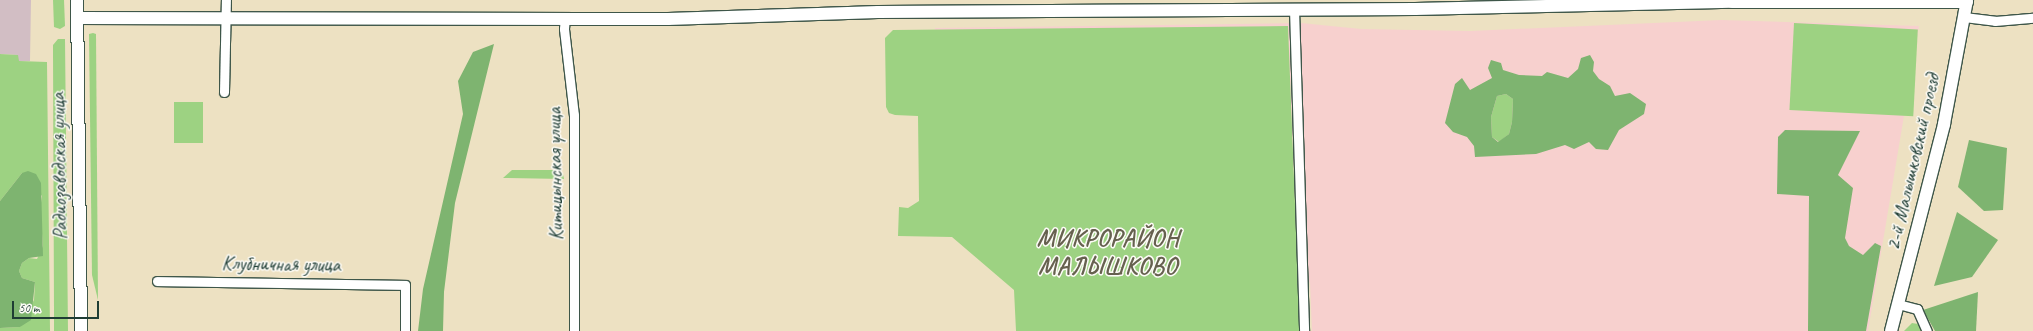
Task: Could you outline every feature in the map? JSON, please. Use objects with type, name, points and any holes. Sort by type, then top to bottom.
[{"type":"street","name":"Радиозаводская улица","points":[[77,0],[81,331]]},
{"type":"street","points":[[224,92],[226,0]]},
{"type":"street","points":[[77,18],[566,17],[668,19],[878,12],[1294,9],[1732,2],[1967,1]]},
{"type":"street","name":"2-й Малышковский проезд","points":[[1891,331],[1944,124],[1967,1]]},
{"type":"street","points":[[1294,9],[1304,331]]},
{"type":"street","name":"Китицынская улица","points":[[566,17],[564,30],[574,115],[574,331]]},
{"type":"street","points":[[1964,17],[1995,21],[2033,18]]},
{"type":"street","name":"Клубничная улица","points":[[157,280],[405,285],[405,331]]},
{"type":"street","points":[[1898,304],[1917,309],[1928,331]]},
{"type":"shaded area","points":[[0,0],[31,0],[30,61],[18,61],[18,55],[0,54]]},
{"type":"shaded area","points":[[1721,20],[1919,26],[1868,331],[1312,331],[1310,282],[1033,290],[935,197],[935,28],[1301,23],[1361,29],[1470,31]]},
{"type":"green space","points":[[53,0],[64,0],[65,26],[60,29],[54,27]]},
{"type":"green space","points":[[1794,23],[1918,29],[1913,116],[1789,110]]},
{"type":"green space","points":[[1288,26],[1300,331],[1016,331],[1014,290],[952,237],[898,236],[899,207],[908,208],[919,201],[918,116],[895,115],[889,113],[886,107],[885,38],[893,30]]},
{"type":"green space","points":[[89,34],[96,34],[98,300],[92,275]]},
{"type":"green space","points":[[58,39],[65,39],[68,331],[54,331],[53,45]]},
{"type":"green space","points":[[494,44],[455,203],[444,292],[443,331],[418,331],[423,289],[463,114],[458,81],[473,52]]},
{"type":"green space","points":[[0,54],[18,55],[19,61],[47,62],[50,331],[0,331],[0,328],[20,327],[34,300],[35,282],[22,278],[19,271],[22,263],[29,258],[37,259],[43,246],[40,209],[42,196],[22,173],[0,201]]},
{"type":"green space","points":[[1590,55],[1594,62],[1593,71],[1599,79],[1610,86],[1615,96],[1630,93],[1646,104],[1644,114],[1619,130],[1608,150],[1596,149],[1589,142],[1574,149],[1565,145],[1536,154],[1475,157],[1474,146],[1467,137],[1453,132],[1445,123],[1455,84],[1462,78],[1470,90],[1492,78],[1488,68],[1491,60],[1501,63],[1503,70],[1519,75],[1542,76],[1547,72],[1568,78],[1578,69],[1581,58]],"holes":[[[1506,94],[1513,99],[1512,122],[1509,134],[1498,142],[1492,137],[1491,117],[1497,96]]]},
{"type":"green space","points":[[1506,94],[1513,99],[1512,122],[1509,134],[1499,142],[1492,137],[1491,117],[1497,96]]},
{"type":"green space","points":[[174,102],[203,102],[203,143],[174,143]]},
{"type":"green space","points":[[1785,130],[1860,131],[1838,175],[1853,188],[1845,238],[1849,246],[1863,255],[1875,243],[1881,246],[1866,331],[1808,331],[1809,196],[1777,194],[1778,137]]},
{"type":"green space","points":[[1969,140],[2007,148],[2003,210],[1984,211],[1958,187]]},
{"type":"green space","points":[[512,170],[553,170],[563,174],[564,179],[503,178]]},
{"type":"green space","points":[[28,171],[36,174],[41,183],[43,256],[29,258],[22,263],[19,271],[22,278],[35,282],[31,320],[20,327],[0,328],[0,201],[22,173]]},
{"type":"green space","points":[[1957,212],[1998,240],[1972,277],[1934,286]]},
{"type":"green space","points":[[1978,292],[1976,331],[1935,331],[1923,310]]},
{"type":"green space","points":[[1912,323],[1918,324],[1923,331],[1904,331]]},
{"type":"district","name":"МИКРОРАЙОН МАЛЫШКОВО","points":[[1108,253]]}]
